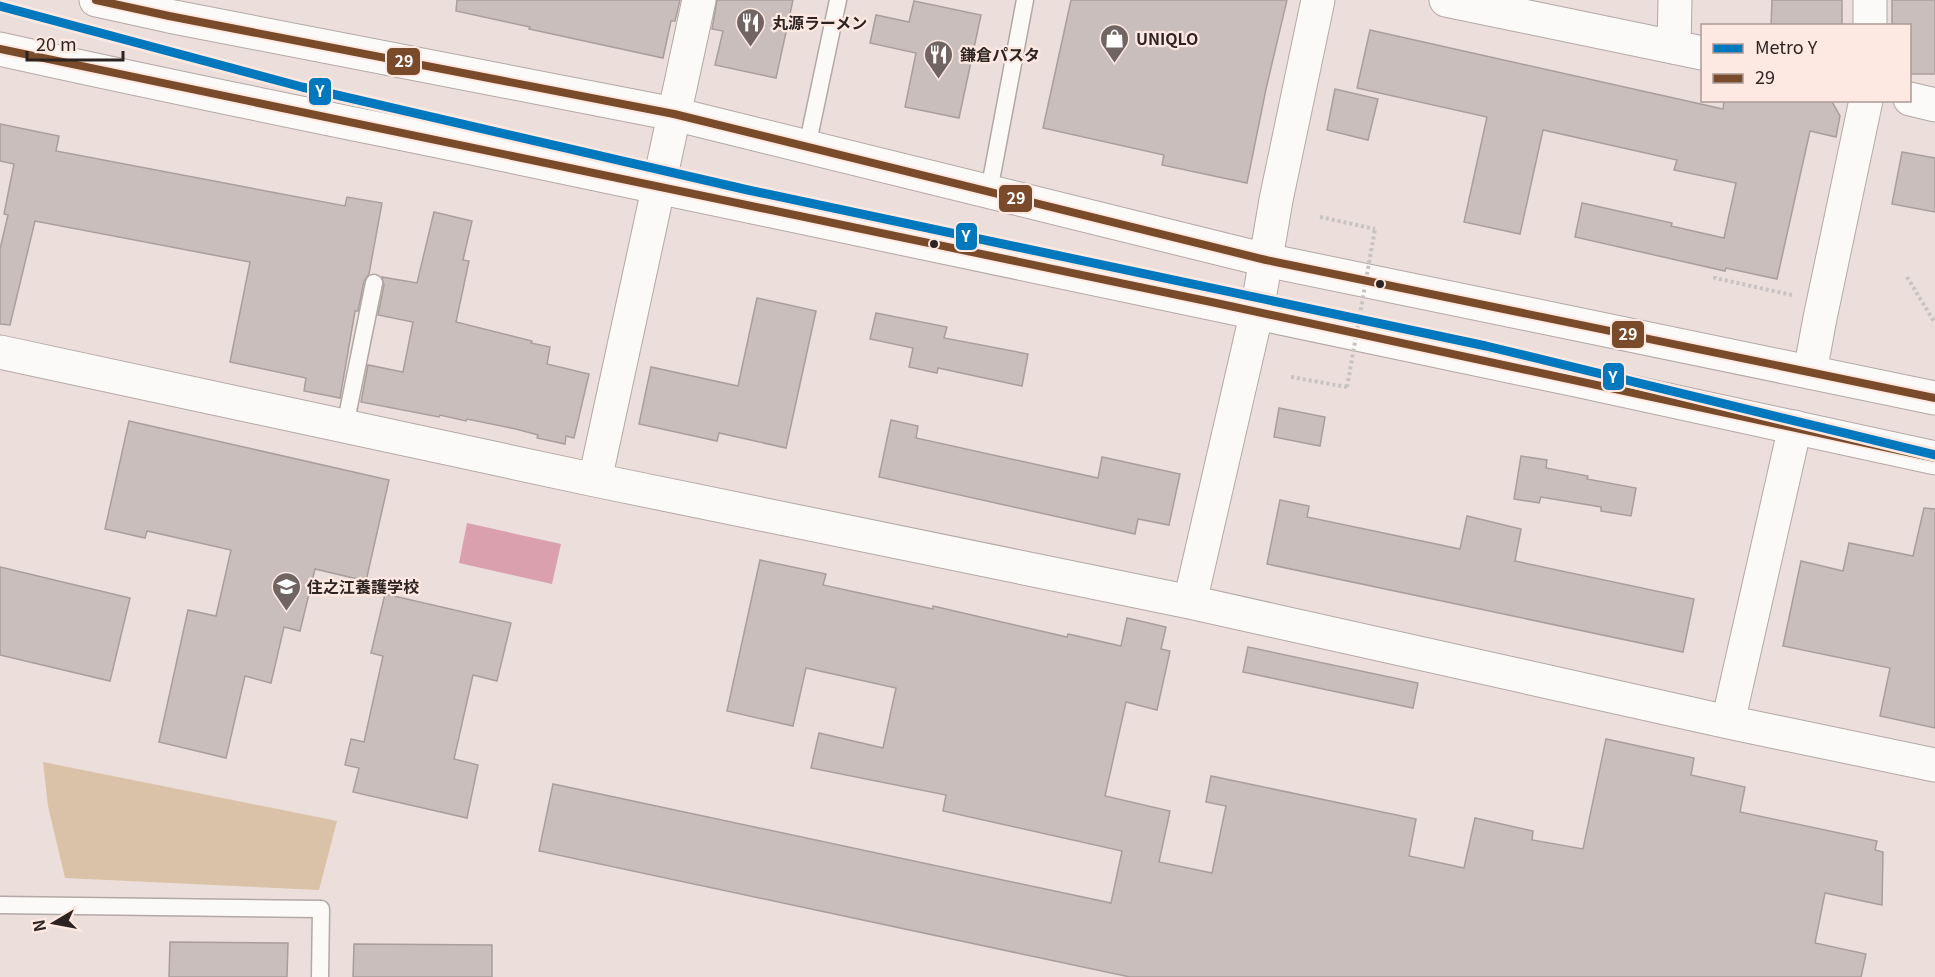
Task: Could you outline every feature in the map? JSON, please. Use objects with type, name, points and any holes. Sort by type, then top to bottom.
[{"type":"street","points":[[96,0],[170,8],[674,114],[1266,260],[1935,398]]},
{"type":"street","points":[[595,480],[699,0]]},
{"type":"street","points":[[1190,602],[1257,311],[1276,200],[1318,0]]},
{"type":"street","points":[[1446,0],[1505,6],[1688,50],[1675,0]]},
{"type":"street","points":[[1870,0],[1870,24]]},
{"type":"street","points":[[0,50],[180,90],[1257,311],[1935,458]]},
{"type":"street","points":[[1911,99],[1935,105]]},
{"type":"street","points":[[1810,372],[1866,102]]},
{"type":"street","points":[[0,352],[595,480],[1190,602],[1728,722],[1935,765]]},
{"type":"street","points":[[1728,722],[1795,427]]},
{"type":"lane","points":[[807,147],[838,0]]},
{"type":"lane","points":[[989,192],[1025,0]]},
{"type":"lane","points":[[345,426],[374,283]]},
{"type":"lane","points":[[0,905],[321,909],[320,977]]},
{"type":"path","points":[[1291,376],[1347,387],[1375,229],[1320,218]]},
{"type":"path","points":[[1715,276],[1715,278],[1796,296]]},
{"type":"path","points":[[1907,277],[1935,323]]},
{"type":"shaded area","points":[[467,523],[561,544],[552,584],[459,563]]},
{"type":"shaded area","points":[[43,762],[337,821],[319,890],[65,878],[48,806]]},
{"type":"building","points":[[457,0],[680,0],[675,21],[671,21],[663,58],[456,11]]},
{"type":"building","name":"丸源ラーメン","points":[[717,0],[793,0],[776,78],[715,65],[723,31],[712,29]]},
{"type":"building","points":[[1071,0],[1287,0],[1247,183],[1162,165],[1164,155],[1043,128]]},
{"type":"building","points":[[1772,0],[1842,0],[1842,24],[1771,24]]},
{"type":"building","points":[[1892,0],[1935,0],[1935,74],[1911,74],[1911,24],[1892,24]]},
{"type":"building","name":"鎌倉パスタ","points":[[914,1],[981,15],[959,118],[905,107],[916,53],[870,43],[876,15],[909,22]]},
{"type":"building","points":[[1370,30],[1723,109],[1724,102],[1832,102],[1840,116],[1836,137],[1810,131],[1777,279],[1726,268],[1725,271],[1575,237],[1582,203],[1672,223],[1671,226],[1724,238],[1736,183],[1674,170],[1677,160],[1543,130],[1520,234],[1464,222],[1487,117],[1357,88]]},
{"type":"building","points":[[1335,89],[1378,99],[1368,140],[1327,130]]},
{"type":"building","points":[[0,124],[59,136],[56,151],[345,206],[347,197],[382,203],[369,274],[364,281],[358,311],[355,311],[340,398],[304,391],[306,378],[230,362],[250,262],[35,221],[10,325],[0,324],[0,249],[8,215],[4,214],[14,164],[0,161]]},
{"type":"building","points":[[1902,152],[1935,158],[1935,212],[1892,204]]},
{"type":"building","points":[[434,212],[472,221],[463,260],[469,261],[456,322],[550,347],[547,364],[589,374],[574,438],[566,436],[565,444],[537,438],[538,435],[516,429],[361,402],[368,365],[403,372],[413,322],[378,315],[384,285],[382,277],[417,283]]},
{"type":"building","points":[[757,298],[816,311],[786,448],[719,433],[717,441],[639,424],[651,367],[738,386]]},
{"type":"building","points":[[876,313],[947,327],[944,338],[1028,354],[1022,386],[938,368],[937,373],[909,367],[913,348],[870,339]]},
{"type":"building","points":[[1279,408],[1325,417],[1320,446],[1274,437]]},
{"type":"building","points":[[891,420],[918,426],[916,438],[1098,478],[1102,457],[1180,474],[1169,525],[1138,519],[1135,534],[879,477]]},
{"type":"building","points":[[129,421],[389,480],[366,581],[315,569],[300,631],[284,627],[271,683],[245,676],[226,758],[159,742],[188,610],[216,616],[231,550],[147,531],[145,538],[105,529]]},
{"type":"building","points":[[1521,456],[1547,460],[1546,468],[1588,476],[1587,479],[1636,488],[1631,516],[1601,511],[1601,507],[1541,497],[1539,503],[1514,499]]},
{"type":"building","points":[[1280,500],[1309,506],[1307,517],[1460,549],[1467,516],[1521,529],[1515,561],[1694,599],[1683,652],[1267,564]]},
{"type":"building","points":[[1924,508],[1935,509],[1935,728],[1880,716],[1890,668],[1783,646],[1801,561],[1843,571],[1849,543],[1913,556]]},
{"type":"building","points":[[760,560],[826,574],[823,585],[933,609],[933,606],[1067,637],[1068,634],[1121,646],[1127,618],[1166,627],[1161,649],[1170,651],[1157,710],[1126,702],[1105,796],[1170,811],[1159,862],[1212,873],[1226,806],[1206,802],[1211,776],[1416,819],[1409,856],[1464,868],[1475,818],[1533,831],[1532,840],[1583,849],[1606,739],[1694,758],[1691,775],[1745,787],[1740,812],[1877,841],[1875,850],[1883,852],[1882,905],[1825,893],[1815,943],[1866,954],[1861,977],[1130,977],[539,851],[553,784],[1111,903],[1122,851],[943,811],[946,795],[811,768],[819,733],[883,748],[896,688],[806,668],[793,726],[727,711]]},
{"type":"building","points":[[0,567],[130,598],[110,681],[0,655]]},
{"type":"building","points":[[385,594],[511,623],[497,681],[473,675],[454,759],[478,765],[467,818],[353,792],[359,768],[345,765],[351,739],[364,742],[383,656],[371,653]]},
{"type":"building","points":[[1248,647],[1418,683],[1413,708],[1243,672]]},
{"type":"building","points":[[170,942],[288,943],[287,977],[169,977]]},
{"type":"building","points":[[354,944],[492,945],[492,977],[353,977]]},
{"type":"metro line","name":"Y","points":[[0,6],[302,87],[748,190],[1486,346],[1935,455]]},
{"type":"transit line","name":"29","points":[[96,0],[674,114],[1266,260],[1935,398]]},
{"type":"transit line","name":"29","points":[[0,49],[1216,303],[1935,458]]},
{"type":"place","name":"丸源ラーメン","points":[[751,48]]},
{"type":"place","name":"UNIQLO","points":[[1115,64]]},
{"type":"place","name":"鎌倉パスタ","points":[[939,80]]},
{"type":"place","name":"住之江養護学校","points":[[286,612]]}]
